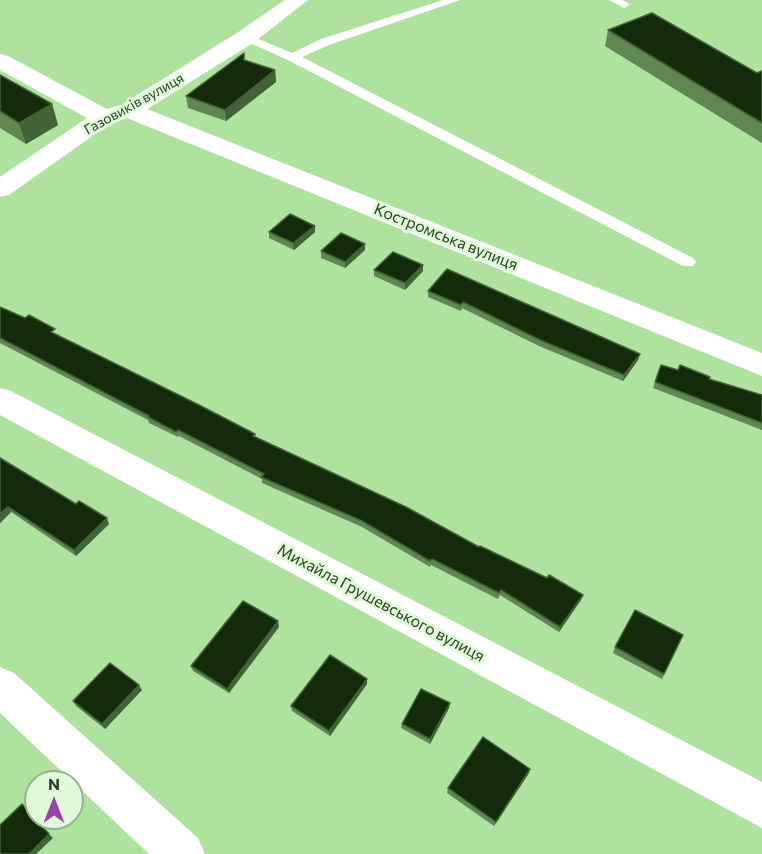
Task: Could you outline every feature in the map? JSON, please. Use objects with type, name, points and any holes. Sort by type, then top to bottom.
[{"type":"street","name":"Газовиків вулиця","points":[[0,189],[117,113],[245,38],[298,0]]},
{"type":"street","name":"Костромська вулиця","points":[[0,61],[117,113],[762,365]]},
{"type":"street","name":"Михайла Грушевського вулиця","points":[[0,400],[762,806]]},
{"type":"street","points":[[0,686],[182,854]]},
{"type":"lane","points":[[292,57],[325,42],[454,0]]},
{"type":"lane","points":[[245,38],[292,57],[688,262]]},
{"type":"building","points":[[652,13],[757,73],[762,71],[762,123],[608,30]]},
{"type":"building","points":[[244,53],[244,60],[275,70],[225,110],[186,96]]},
{"type":"building","points":[[0,75],[52,104],[19,123],[0,111]]},
{"type":"building","points":[[290,214],[315,226],[293,243],[269,232]]},
{"type":"building","points":[[341,233],[365,244],[345,262],[321,251]]},
{"type":"building","points":[[393,252],[423,265],[405,283],[374,270]]},
{"type":"building","points":[[447,269],[640,354],[624,375],[540,340],[463,302],[461,305],[428,291]]},
{"type":"building","points":[[0,307],[25,318],[29,315],[55,329],[51,332],[201,406],[255,434],[253,436],[406,507],[479,547],[547,578],[549,575],[583,595],[560,627],[501,590],[499,593],[432,559],[430,561],[362,521],[261,477],[264,474],[178,430],[176,432],[0,338]]},
{"type":"building","points":[[661,365],[678,370],[680,365],[710,377],[709,379],[762,395],[762,423],[655,382]]},
{"type":"building","points":[[0,458],[76,504],[79,501],[107,518],[74,550],[8,507],[0,514]]},
{"type":"building","points":[[243,601],[278,621],[227,689],[191,666]]},
{"type":"building","points":[[635,610],[683,635],[664,674],[615,647]]},
{"type":"building","points":[[330,655],[367,679],[329,731],[291,706]]},
{"type":"building","points":[[110,663],[139,685],[102,724],[73,701]]},
{"type":"building","points":[[421,689],[450,703],[430,739],[402,724]]},
{"type":"building","points":[[483,737],[530,769],[496,822],[448,788]]},
{"type":"building","points":[[22,804],[24,806],[24,830],[45,830],[49,834],[29,854],[0,854],[0,825]]}]
